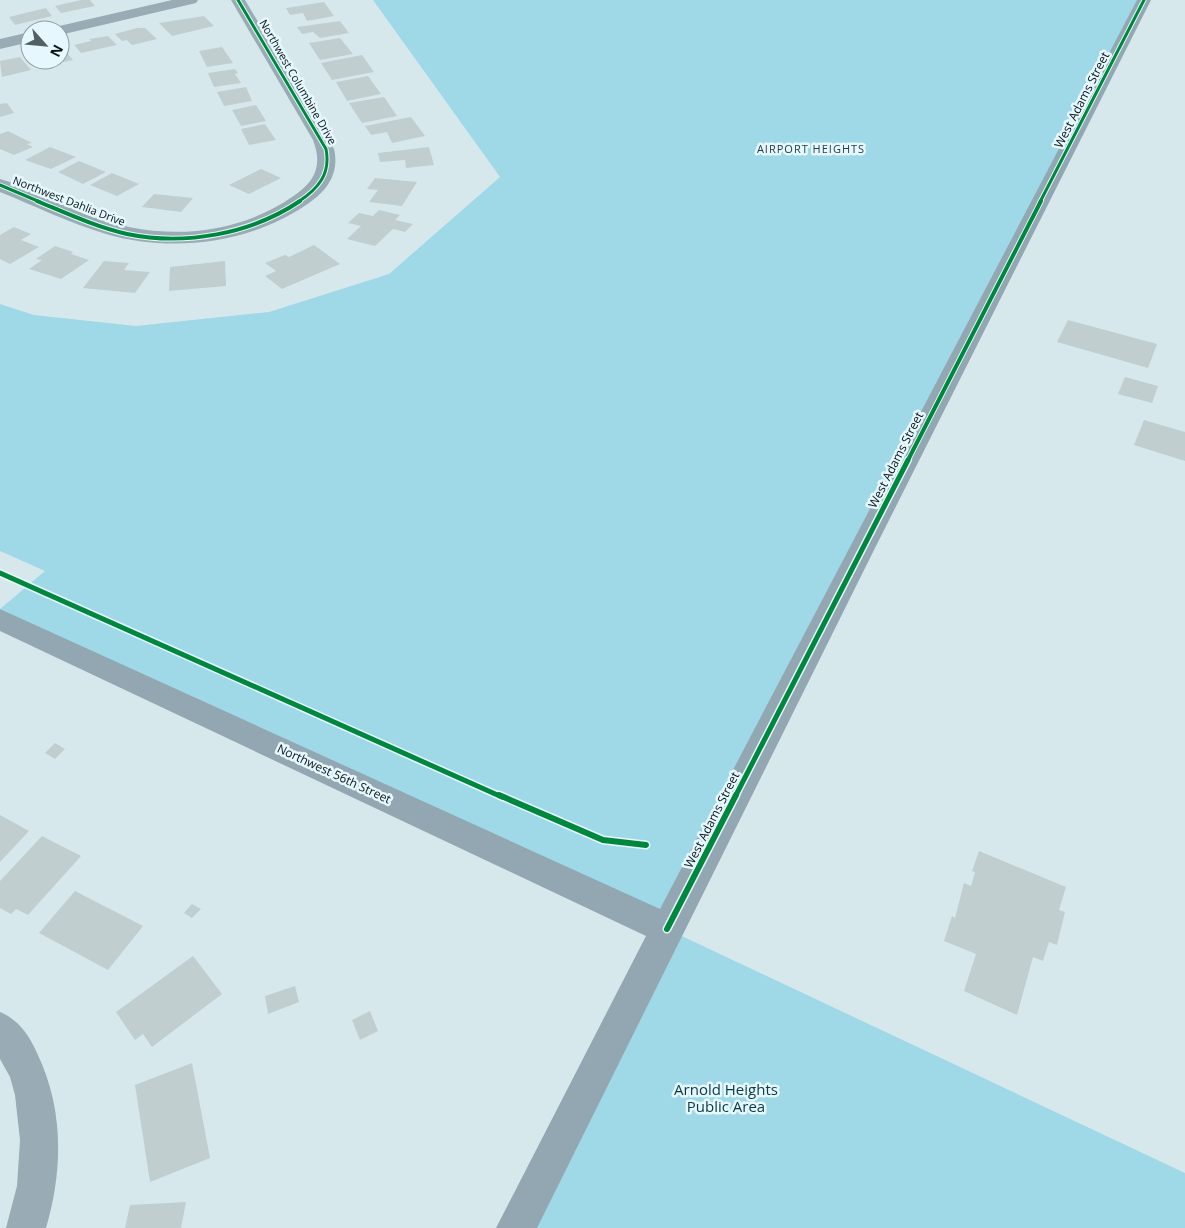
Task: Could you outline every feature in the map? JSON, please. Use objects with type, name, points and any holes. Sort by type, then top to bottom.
[{"type":"street","points":[[70,28],[191,0]]},
{"type":"street","name":"Northwest Columbine Drive","points":[[238,0],[322,140],[329,156],[327,171],[318,186],[301,200],[278,214]]},
{"type":"street","name":"West Adams Street","points":[[516,1228],[1144,0]]},
{"type":"street","points":[[0,44],[20,39]]},
{"type":"street","name":"Northwest Dahlia Drive","points":[[0,185],[107,228],[150,237],[192,236],[214,233],[252,224],[278,214]]},
{"type":"street","name":"Northwest 56th Street","points":[[0,619],[667,930]]},
{"type":"street","points":[[0,1030],[19,1055],[34,1094],[40,1159],[31,1214],[26,1228]]},
{"type":"green space","points":[[373,0],[1144,0],[667,929],[0,609],[45,571],[0,551],[0,304],[34,315],[136,326],[269,312],[389,274],[500,177]]},
{"type":"green space","name":"Arnold Heights Public Area","points":[[667,929],[1185,1173],[1185,1228],[516,1228]]},
{"type":"building","points":[[81,0],[90,0],[95,6],[61,13],[55,6]]},
{"type":"building","points":[[324,2],[334,16],[307,21],[303,13],[290,15],[286,8]]},
{"type":"building","points":[[46,8],[52,16],[36,20],[20,20],[20,24],[15,25],[9,17]]},
{"type":"building","points":[[204,16],[214,26],[172,36],[159,23]]},
{"type":"building","points":[[340,21],[349,33],[320,38],[313,32],[302,34],[297,27]]},
{"type":"building","points":[[137,28],[145,28],[157,39],[132,45],[127,40],[122,41],[115,34]]},
{"type":"building","points":[[108,36],[117,45],[81,53],[74,45],[91,41],[89,39]]},
{"type":"building","points":[[340,38],[353,54],[320,60],[309,43]]},
{"type":"building","points":[[222,47],[233,63],[207,67],[199,51]]},
{"type":"building","points":[[362,55],[374,72],[332,80],[321,63]]},
{"type":"building","points":[[20,57],[20,70],[31,70],[2,77],[0,61]]},
{"type":"building","points":[[235,69],[238,73],[235,74],[241,83],[214,87],[208,73]]},
{"type":"building","points":[[368,76],[381,94],[347,101],[336,82]]},
{"type":"building","points":[[246,87],[252,101],[224,106],[217,92]]},
{"type":"building","points":[[384,97],[397,116],[362,123],[349,103]]},
{"type":"building","points":[[7,103],[14,113],[0,117],[0,104]]},
{"type":"building","points":[[256,105],[266,121],[241,126],[232,110]]},
{"type":"building","points":[[411,117],[425,136],[392,143],[387,132],[371,135],[365,126]]},
{"type":"building","points":[[265,124],[276,140],[249,145],[241,129]]},
{"type":"building","points":[[8,131],[32,143],[27,144],[33,147],[14,155],[0,149],[0,134]]},
{"type":"building","points":[[50,147],[76,157],[51,169],[25,160]]},
{"type":"building","points":[[429,147],[434,165],[406,168],[405,160],[380,162],[378,153]]},
{"type":"building","points":[[79,161],[106,172],[83,184],[58,172]]},
{"type":"building","points":[[261,169],[281,178],[249,194],[229,185]]},
{"type":"building","points":[[112,173],[139,184],[117,196],[90,185]]},
{"type":"building","points":[[375,178],[417,182],[402,206],[369,202],[378,190],[367,189]]},
{"type":"building","points":[[154,194],[193,198],[181,212],[142,207]]},
{"type":"building","points":[[379,210],[400,215],[395,220],[413,224],[405,232],[393,229],[375,246],[347,239],[361,226],[348,223],[359,213],[373,216]]},
{"type":"building","points":[[14,227],[31,234],[21,240],[39,247],[10,264],[0,259],[0,235]]},
{"type":"building","points":[[314,245],[340,264],[282,289],[265,276],[276,271],[265,263],[285,255],[289,257]]},
{"type":"building","points":[[55,246],[89,260],[61,279],[29,269],[42,260],[36,259]]},
{"type":"building","points":[[104,261],[129,263],[124,270],[150,272],[135,293],[83,288]]},
{"type":"building","points":[[225,261],[226,286],[169,291],[170,267]]},
{"type":"building","points":[[1068,320],[1157,344],[1148,368],[1057,342]]},
{"type":"building","points":[[1125,377],[1158,386],[1152,403],[1118,394]]},
{"type":"building","points":[[1144,420],[1185,432],[1185,461],[1134,445]]},
{"type":"building","points":[[55,743],[65,749],[55,759],[45,753]]},
{"type":"building","points":[[0,815],[29,831],[0,862]]},
{"type":"building","points":[[42,836],[81,856],[28,915],[16,909],[11,914],[0,908],[0,881]]},
{"type":"building","points":[[979,851],[1066,887],[1059,910],[1065,912],[1057,945],[1049,942],[1043,961],[1033,957],[1017,1015],[964,991],[976,954],[944,941],[952,916],[955,918],[964,883],[971,886],[975,872],[972,871]]},
{"type":"building","points":[[75,891],[143,926],[108,970],[39,933]]},
{"type":"building","points":[[192,904],[201,909],[192,918],[184,913]]},
{"type":"building","points":[[193,956],[222,994],[152,1047],[143,1034],[135,1040],[116,1012]]},
{"type":"building","points":[[295,986],[299,1002],[268,1014],[265,996]]},
{"type":"building","points":[[370,1011],[378,1031],[360,1040],[352,1020]]},
{"type":"building","points":[[192,1063],[210,1158],[150,1182],[135,1085]]},
{"type":"building","points":[[186,1202],[181,1228],[125,1228],[130,1205]]},
{"type":"cycle path","points":[[0,185],[80,219],[112,230],[150,237],[173,238],[220,234],[243,228],[286,210],[312,192],[323,179],[326,172],[326,149],[238,0]]},
{"type":"cycle path","points":[[667,929],[1144,0]]},
{"type":"cycle path","points":[[0,573],[402,754],[603,840],[646,845]]},
{"type":"district","name":"AIRPORT HEIGHTS","points":[[811,149]]}]
